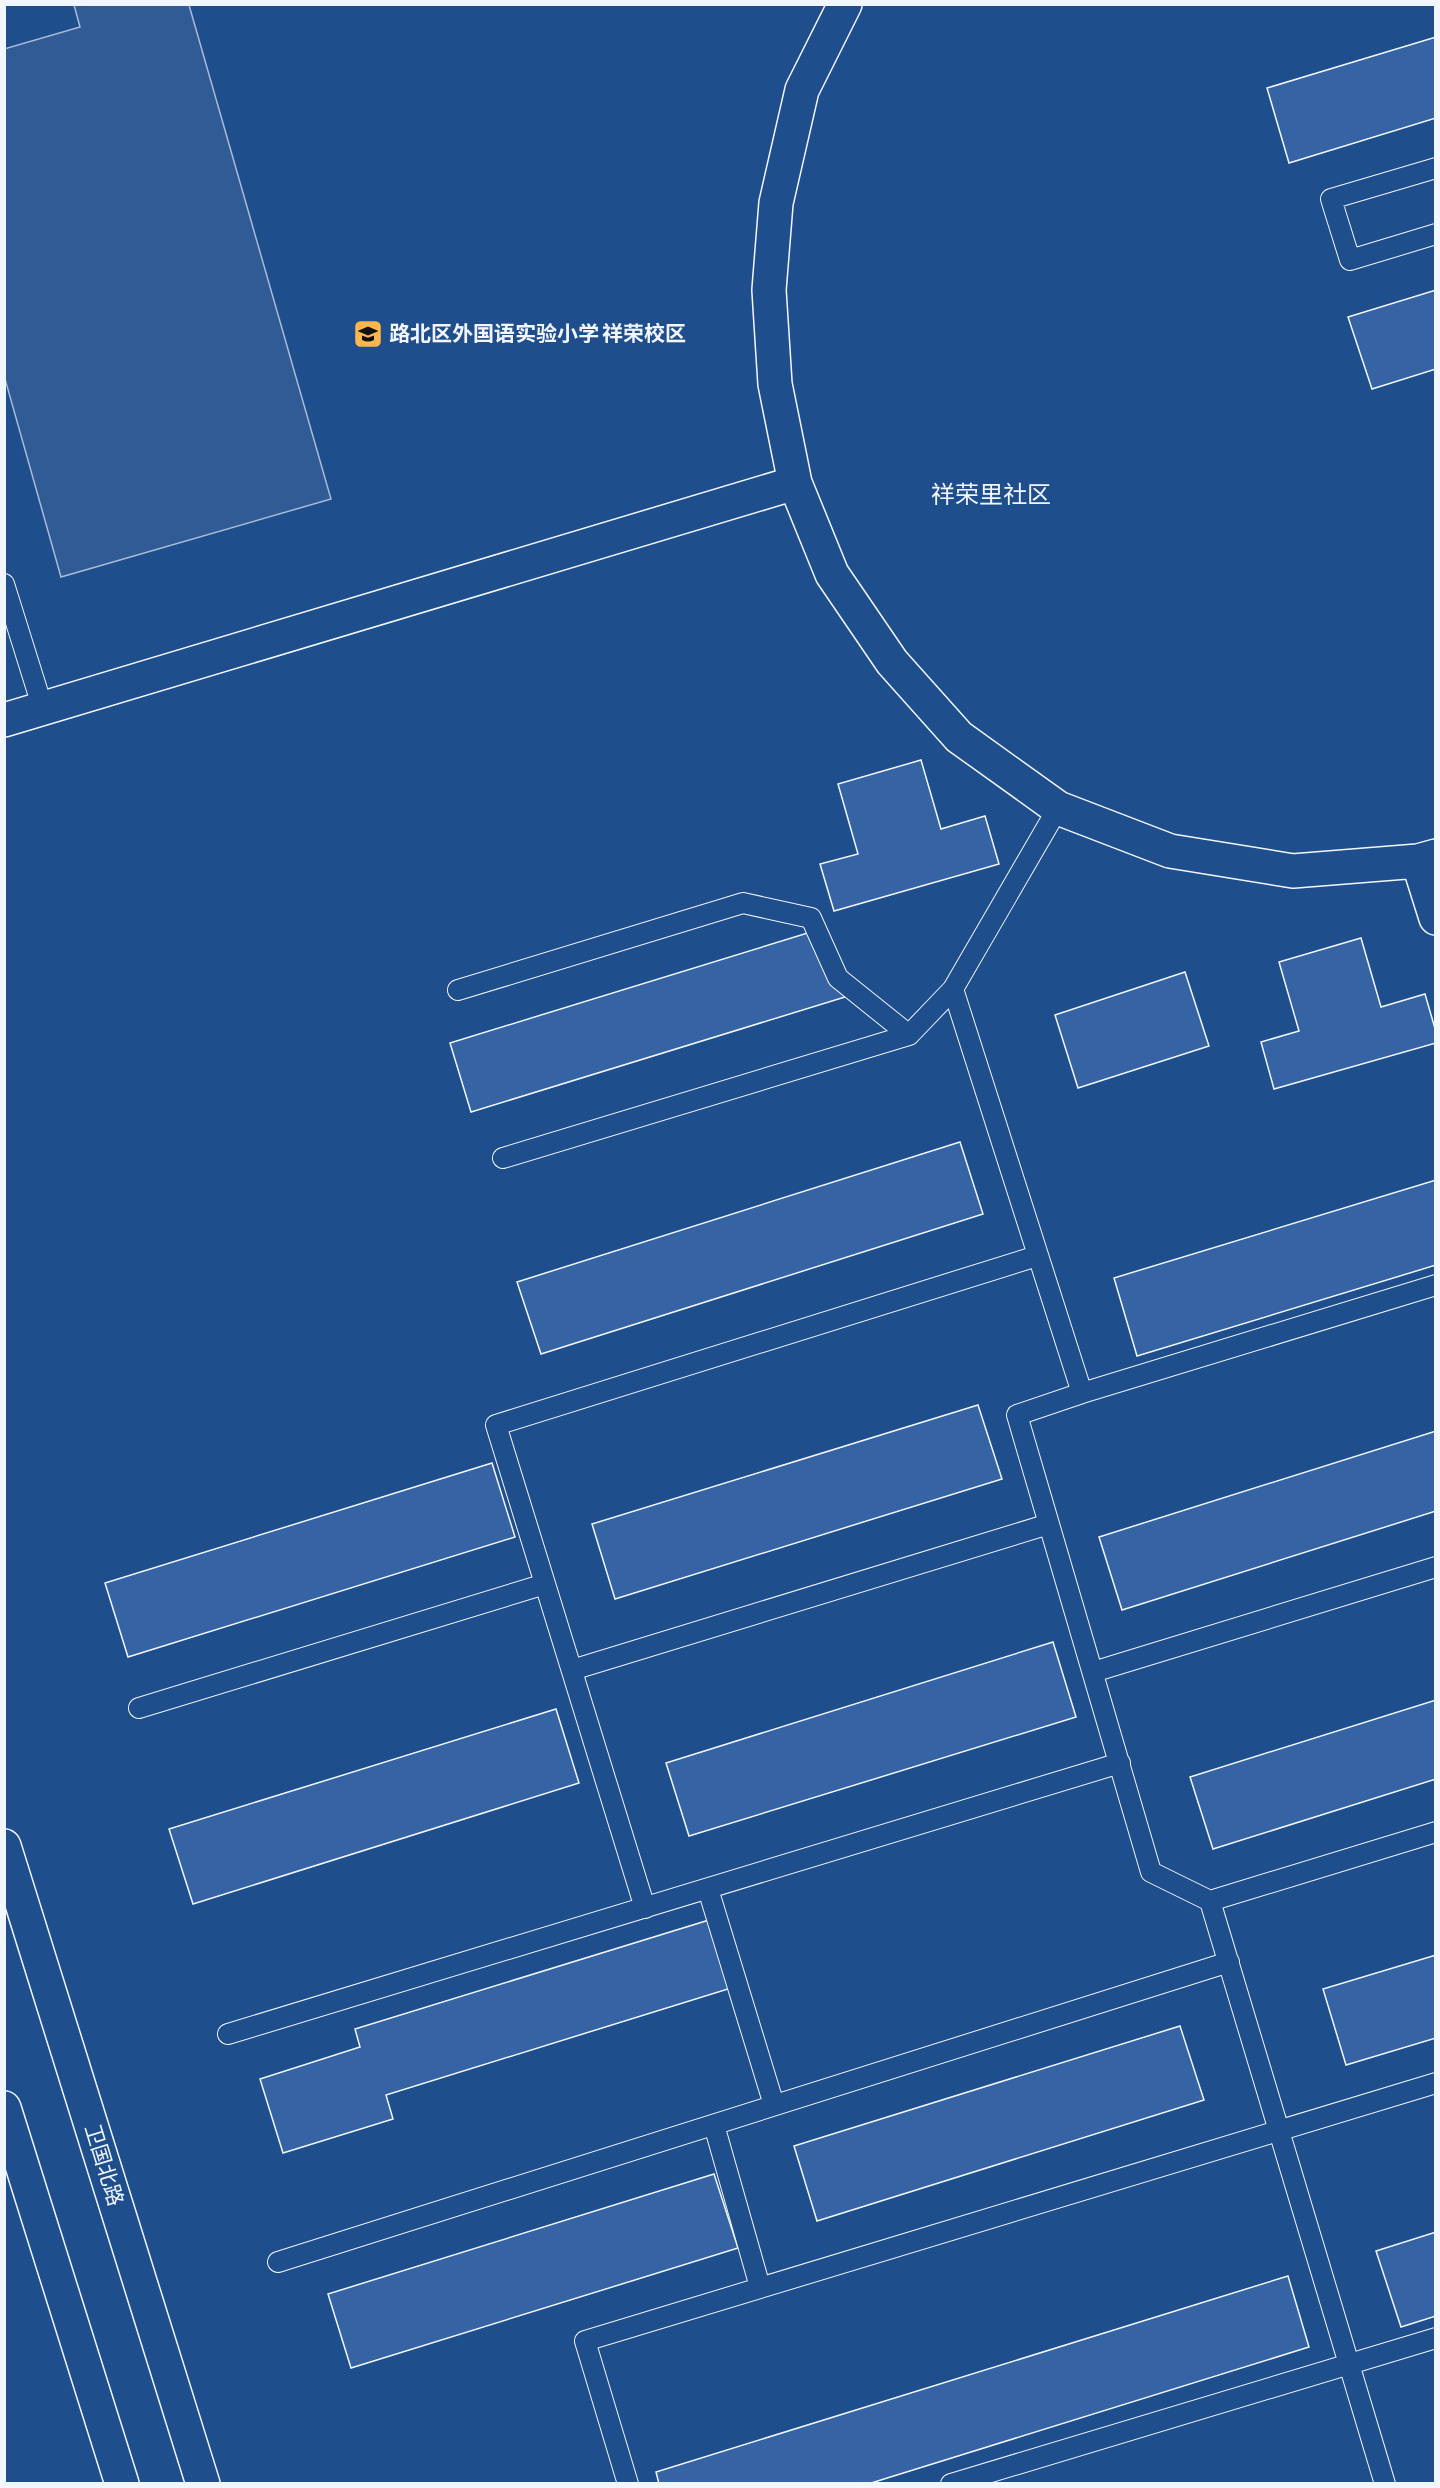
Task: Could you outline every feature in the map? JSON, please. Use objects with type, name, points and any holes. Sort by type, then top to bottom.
[{"type":"street","points":[[845,4],[802,90],[776,203],[769,290],[775,384],[795,483],[832,574],[892,662],[959,737],[1058,808],[1170,851],[1293,871],[1427,858],[1436,918]]},
{"type":"street","points":[[4,720],[795,483]]},
{"type":"street","name":"卫国北路","points":[[4,1846],[203,2484]]},
{"type":"street","points":[[4,2108],[122,2484]]},
{"type":"lane","points":[[1436,168],[1331,199],[1350,260],[1436,234]]},
{"type":"lane","points":[[4,584],[43,709]]},
{"type":"lane","points":[[503,1158],[909,1035],[952,989],[1058,808]]},
{"type":"lane","points":[[458,990],[743,903],[811,918],[838,978],[909,1035]]},
{"type":"lane","points":[[952,989],[1083,1393]]},
{"type":"lane","points":[[645,1908],[496,1425],[1037,1256]]},
{"type":"lane","points":[[1436,1285],[1017,1415],[1151,1872],[1210,1901],[1436,1832]]},
{"type":"lane","points":[[572,1670],[1049,1524]]},
{"type":"lane","points":[[1093,1672],[1436,1567]]},
{"type":"lane","points":[[139,1708],[545,1584]]},
{"type":"lane","points":[[228,2034],[1120,1763]]},
{"type":"lane","points":[[708,1889],[774,2105]]},
{"type":"lane","points":[[1210,1901],[1385,2484]]},
{"type":"lane","points":[[278,2262],[1229,1962]]},
{"type":"lane","points":[[628,2484],[585,2341],[1436,2083]]},
{"type":"lane","points":[[714,2125],[760,2287]]},
{"type":"lane","points":[[951,2484],[1436,2338]]},
{"type":"shaded area","points":[[74,5],[189,5],[331,499],[61,577],[5,379],[4,49],[80,27]]},
{"type":"building","points":[[1436,37],[1436,118],[1289,163],[1267,88]]},
{"type":"building","points":[[1436,290],[1436,369],[1372,389],[1348,317]]},
{"type":"building","points":[[921,760],[941,829],[985,816],[999,864],[834,911],[820,864],[858,854],[838,784]]},
{"type":"building","points":[[824,928],[845,997],[471,1112],[450,1043]]},
{"type":"building","points":[[1361,938],[1381,1007],[1425,994],[1436,1032],[1436,1043],[1274,1089],[1261,1042],[1299,1031],[1279,962]]},
{"type":"building","points":[[1185,972],[1209,1046],[1078,1088],[1055,1015]]},
{"type":"building","points":[[960,1142],[983,1214],[541,1354],[517,1282]]},
{"type":"building","points":[[1436,1180],[1436,1265],[1137,1356],[1114,1278]]},
{"type":"building","points":[[978,1405],[1002,1479],[615,1599],[592,1524]]},
{"type":"building","points":[[1436,1431],[1436,1511],[1122,1610],[1099,1537]]},
{"type":"building","points":[[492,1463],[515,1537],[128,1657],[105,1583]]},
{"type":"building","points":[[1053,1642],[1076,1717],[689,1836],[666,1763]]},
{"type":"building","points":[[1436,1700],[1436,1779],[1213,1849],[1190,1777]]},
{"type":"building","points":[[556,1709],[579,1783],[193,1904],[169,1829]]},
{"type":"building","points":[[722,1916],[744,1984],[386,2095],[393,2119],[283,2153],[260,2079],[360,2047],[355,2029]]},
{"type":"building","points":[[1436,1955],[1436,2038],[1346,2065],[1323,1989]]},
{"type":"building","points":[[1180,2026],[1204,2100],[817,2221],[794,2146]]},
{"type":"building","points":[[714,2174],[738,2248],[351,2368],[328,2294]]},
{"type":"building","points":[[1436,2232],[1436,2316],[1401,2327],[1376,2251]]},
{"type":"building","points":[[1288,2276],[1309,2347],[868,2484],[659,2484],[656,2472]]},
{"type":"place","name":"路北区外国语实验小学 祥荣校区","points":[[368,334]]},
{"type":"district","name":"祥荣里社区","points":[[991,495]]}]
